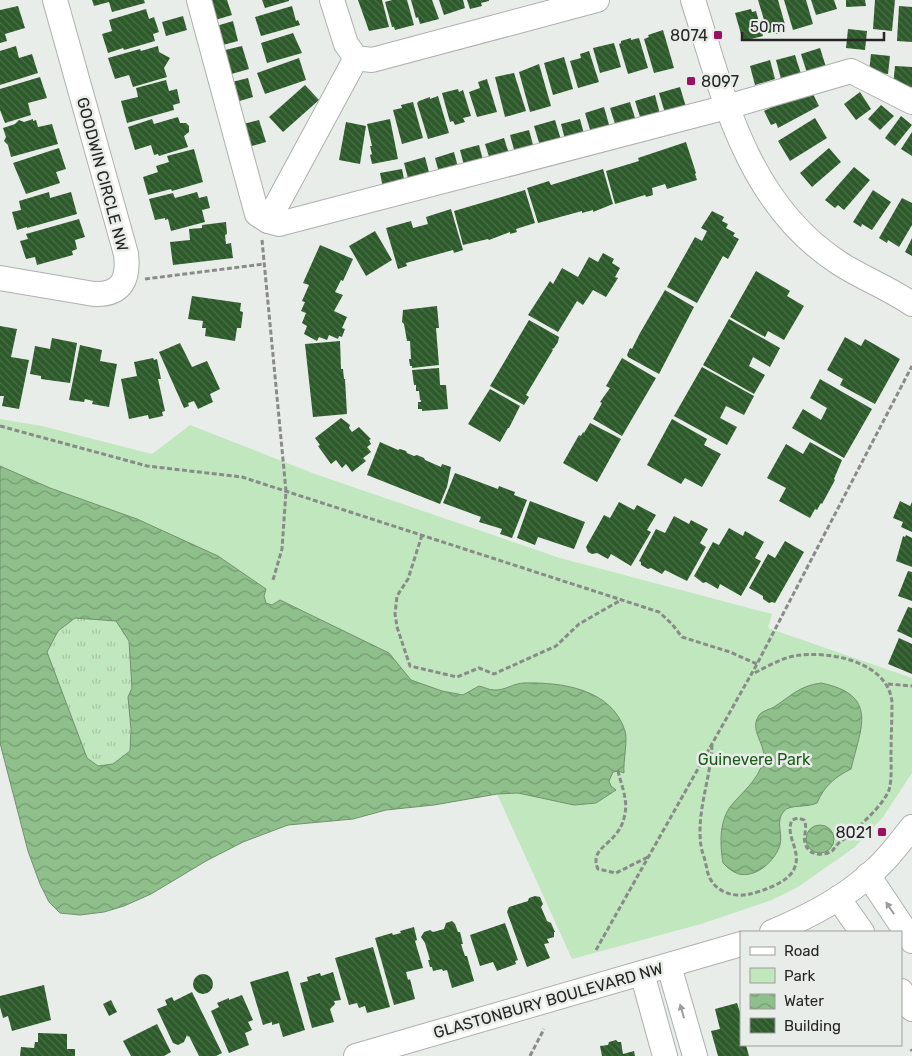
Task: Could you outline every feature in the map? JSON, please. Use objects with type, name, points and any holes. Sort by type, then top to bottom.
[{"type":"street","name":"GOODWIN CIRCLE NW","points":[[55,0],[126,254],[128,268],[124,281]]},
{"type":"street","points":[[199,0],[257,214],[268,221],[279,224],[727,107],[851,72],[912,102]]},
{"type":"street","points":[[332,0],[346,44],[356,58],[372,60],[597,0]]},
{"type":"street","points":[[693,0],[727,107],[749,162],[778,206],[803,234],[839,263],[912,304]]},
{"type":"street","points":[[268,221],[356,58]]},
{"type":"street","points":[[0,278],[94,294],[106,294],[115,290],[124,281]]},
{"type":"street","points":[[774,931],[809,915],[838,898],[877,868],[912,827]]},
{"type":"street","points":[[868,875],[912,941]]},
{"type":"street","points":[[838,898],[861,931]]},
{"type":"street","name":"GLASTONBURY BOULEVARD NW","points":[[356,1056],[740,944]]},
{"type":"street","points":[[669,966],[694,1056]]},
{"type":"street","points":[[642,973],[665,1056]]},
{"type":"street","points":[[902,993],[912,1009]]},
{"type":"path","points":[[268,221],[262,234],[286,491],[282,549],[273,580]]},
{"type":"path","points":[[124,281],[264,264]]},
{"type":"path","points":[[596,950],[758,664],[912,366]]},
{"type":"path","points":[[0,426],[73,444],[147,466],[242,477],[660,612],[682,636],[730,652],[758,664]]},
{"type":"path","points":[[422,535],[408,578],[397,596],[395,614],[398,630],[410,666],[457,678],[479,668],[494,674],[556,646],[579,624],[621,600]]},
{"type":"path","points":[[712,744],[712,761],[700,821],[702,854],[708,875],[718,888],[740,896],[751,894],[783,881],[793,872],[797,860],[789,826],[792,820],[798,818],[804,820],[806,824],[804,837],[806,848],[817,854],[824,854],[856,831],[882,802],[889,790],[891,692],[881,676],[859,663],[825,654],[792,656],[752,674]]},
{"type":"path","points":[[887,684],[912,686]]},
{"type":"path","points":[[618,771],[626,811],[623,824],[616,834],[601,848],[596,856],[595,863],[598,869],[616,873],[648,856]]},
{"type":"path","points":[[530,1056],[544,1029]]},
{"type":"green space","name":"Guinevere Park","points":[[0,419],[42,426],[152,454],[190,425],[315,474],[560,558],[772,614],[768,628],[912,678],[912,773],[883,817],[855,847],[798,887],[772,900],[701,924],[572,959],[497,794],[518,793],[575,805],[596,803],[615,790],[609,780],[613,772],[624,773],[623,760],[625,750],[522,683],[495,691],[479,686],[463,695],[442,691],[410,680],[389,653],[280,600],[272,605],[266,603],[264,596],[266,589],[218,556],[137,519],[50,488],[0,466]]},
{"type":"green space","points":[[75,618],[117,621],[129,641],[132,688],[130,751],[113,764],[98,766],[87,759],[47,652],[58,631]]},
{"type":"water","points":[[0,466],[50,488],[137,519],[218,556],[266,589],[264,596],[266,603],[272,605],[280,600],[389,653],[411,680],[442,691],[463,695],[479,686],[494,690],[524,683],[554,684],[584,691],[597,697],[609,706],[618,717],[625,731],[626,740],[624,773],[613,772],[609,781],[616,790],[596,803],[574,805],[518,793],[497,794],[434,805],[386,810],[353,819],[288,825],[243,842],[206,861],[151,894],[124,906],[104,912],[80,915],[60,913],[49,902],[40,884],[28,851],[0,743]],"holes":[[[75,618],[116,621],[129,641],[132,688],[128,697],[131,729],[130,751],[113,764],[98,766],[87,758],[47,652],[58,631]]]},
{"type":"water","points":[[821,683],[839,688],[852,696],[859,704],[862,715],[861,726],[851,769],[831,783],[817,803],[790,808],[784,811],[780,819],[781,841],[778,851],[764,867],[745,875],[736,873],[723,863],[721,849],[722,827],[726,813],[754,780],[761,768],[764,755],[757,732],[757,720],[761,713],[774,707],[796,692],[807,686]]},
{"type":"water","points":[[820,825],[830,829],[834,839],[830,849],[820,853],[810,849],[806,839],[810,829]]},
{"type":"building","points":[[92,0],[144,0],[145,3],[112,12],[109,2],[94,6]]},
{"type":"building","points":[[227,0],[232,15],[212,21],[206,2]]},
{"type":"building","points":[[262,0],[289,0],[289,1],[265,8]]},
{"type":"building","points":[[358,0],[382,0],[389,27],[369,31]]},
{"type":"building","points":[[407,0],[414,25],[395,30],[392,27],[385,2]]},
{"type":"building","points":[[411,0],[432,0],[439,19],[420,24],[418,17],[416,18]]},
{"type":"building","points":[[439,0],[463,0],[465,8],[444,15]]},
{"type":"building","points":[[467,0],[489,1],[481,3],[482,6],[470,9]]},
{"type":"building","points":[[758,0],[778,0],[786,28],[785,32],[777,34],[773,32],[768,33]]},
{"type":"building","points":[[784,0],[806,0],[813,24],[793,30]]},
{"type":"building","points":[[811,0],[834,0],[837,9],[816,15]]},
{"type":"building","points":[[846,0],[865,0],[866,6],[846,7]]},
{"type":"building","points":[[875,0],[895,0],[892,31],[873,29]]},
{"type":"building","points":[[18,6],[25,28],[5,34],[7,41],[0,43],[0,10]]},
{"type":"building","points":[[292,6],[296,21],[298,20],[300,25],[261,36],[255,17]]},
{"type":"building","points":[[899,6],[912,7],[912,42],[897,41]]},
{"type":"building","points":[[146,9],[149,19],[154,17],[159,32],[153,34],[155,41],[108,53],[102,34],[112,31],[109,20]]},
{"type":"building","points":[[751,9],[752,12],[756,11],[763,36],[743,41],[735,13]]},
{"type":"building","points":[[183,16],[187,30],[166,36],[162,22]]},
{"type":"building","points":[[233,21],[238,41],[219,46],[213,27]]},
{"type":"building","points":[[848,29],[867,31],[865,50],[846,48]]},
{"type":"building","points":[[663,30],[674,68],[654,73],[644,39],[649,37],[648,35]]},
{"type":"building","points":[[293,33],[302,53],[267,63],[261,43]]},
{"type":"building","points":[[631,38],[631,40],[639,38],[648,68],[628,74],[619,44],[621,41]]},
{"type":"building","points":[[614,43],[621,67],[600,73],[593,48]]},
{"type":"building","points":[[16,46],[19,58],[32,54],[38,73],[0,85],[0,51]]},
{"type":"building","points":[[158,46],[159,52],[170,58],[164,68],[167,77],[133,87],[129,75],[115,79],[108,58]]},
{"type":"building","points":[[242,46],[249,69],[228,75],[221,51]]},
{"type":"building","points":[[820,48],[826,67],[807,73],[801,54]]},
{"type":"building","points":[[589,51],[599,82],[578,88],[570,61],[581,58],[580,54]]},
{"type":"building","points":[[871,54],[890,56],[888,74],[869,72]]},
{"type":"building","points":[[795,55],[801,74],[781,79],[776,60]]},
{"type":"building","points":[[564,57],[573,89],[553,95],[544,63]]},
{"type":"building","points":[[299,58],[306,80],[265,94],[257,73]]},
{"type":"building","points":[[770,60],[775,79],[755,85],[750,66]]},
{"type":"building","points":[[539,64],[551,106],[530,112],[519,72]]},
{"type":"building","points":[[895,66],[912,67],[912,87],[893,86]]},
{"type":"building","points":[[514,73],[526,111],[505,117],[495,77]]},
{"type":"building","points":[[40,77],[47,98],[28,103],[31,115],[5,123],[0,110],[0,89]]},
{"type":"building","points":[[248,78],[253,97],[233,103],[228,83]]},
{"type":"building","points":[[487,79],[497,112],[477,117],[469,92],[480,88],[478,82]]},
{"type":"building","points":[[166,80],[169,91],[177,89],[180,103],[173,105],[174,110],[127,123],[121,101],[138,97],[136,88]]},
{"type":"building","points":[[305,85],[319,100],[283,132],[269,117]]},
{"type":"building","points":[[809,86],[819,106],[778,128],[776,123],[771,125],[764,111]]},
{"type":"building","points":[[680,87],[686,107],[665,113],[659,93]]},
{"type":"building","points":[[458,89],[459,92],[463,90],[471,116],[463,118],[465,122],[455,125],[453,121],[450,122],[442,93]]},
{"type":"building","points":[[860,92],[871,109],[856,120],[844,104]]},
{"type":"building","points":[[655,95],[660,114],[641,120],[635,101]]},
{"type":"building","points":[[438,96],[449,133],[428,139],[417,103],[430,97],[430,99]]},
{"type":"building","points":[[413,102],[423,138],[402,144],[393,110],[402,108],[401,105]]},
{"type":"building","points":[[630,102],[636,121],[616,127],[610,108]]},
{"type":"building","points":[[881,105],[894,116],[880,130],[868,119]]},
{"type":"building","points":[[604,107],[610,128],[591,133],[585,113]]},
{"type":"building","points":[[901,116],[912,125],[895,146],[885,138]]},
{"type":"building","points":[[178,117],[180,123],[186,123],[189,126],[189,132],[184,136],[188,147],[159,156],[158,154],[154,155],[151,145],[135,150],[128,127],[152,119],[154,124]]},
{"type":"building","points":[[815,118],[827,138],[790,161],[778,141]]},
{"type":"building","points":[[33,119],[33,121],[36,120],[38,127],[52,124],[58,144],[11,157],[8,145],[4,141],[6,137],[3,128],[15,124],[19,120],[24,122]]},
{"type":"building","points":[[390,119],[398,159],[372,164],[370,146],[372,146],[367,124]]},
{"type":"building","points":[[580,119],[585,138],[566,143],[561,124]]},
{"type":"building","points":[[259,120],[266,142],[245,148],[239,125]]},
{"type":"building","points":[[555,120],[562,143],[541,149],[534,126]]},
{"type":"building","points":[[346,122],[366,126],[360,164],[339,160]]},
{"type":"building","points":[[529,130],[535,152],[516,157],[510,135]]},
{"type":"building","points":[[912,132],[912,156],[901,149]]},
{"type":"building","points":[[504,138],[510,157],[491,163],[485,144]]},
{"type":"building","points":[[686,142],[697,180],[667,189],[665,184],[652,188],[653,195],[646,197],[645,195],[615,204],[606,171],[639,161],[638,158]]},
{"type":"building","points":[[479,145],[484,164],[465,169],[460,150]]},
{"type":"building","points":[[59,148],[66,169],[56,172],[60,183],[26,194],[13,163]]},
{"type":"building","points":[[829,148],[841,162],[812,187],[800,173]]},
{"type":"building","points":[[194,149],[203,182],[172,191],[171,189],[148,195],[143,177],[158,172],[156,166],[169,162],[167,156]]},
{"type":"building","points":[[454,152],[459,171],[440,176],[435,158]]},
{"type":"building","points":[[425,157],[431,180],[410,186],[404,163]]},
{"type":"building","points":[[854,167],[870,180],[844,210],[838,205],[835,208],[825,200]]},
{"type":"building","points":[[402,169],[406,189],[384,193],[380,173]]},
{"type":"building","points":[[603,169],[613,204],[593,212],[593,210],[582,213],[582,211],[538,223],[527,188],[549,181],[551,185]]},
{"type":"building","points":[[525,190],[535,223],[516,229],[517,232],[510,234],[510,232],[489,240],[463,245],[454,211]]},
{"type":"building","points":[[873,190],[891,202],[872,230],[862,224],[861,227],[853,222]]},
{"type":"building","points":[[49,192],[50,198],[71,192],[77,214],[17,230],[12,212],[21,210],[19,201]]},
{"type":"building","points":[[197,192],[199,198],[207,196],[210,208],[202,210],[205,222],[171,231],[168,219],[155,220],[149,199],[173,193],[175,198]]},
{"type":"building","points":[[902,198],[912,203],[912,225],[899,247],[888,240],[887,243],[879,238]]},
{"type":"building","points":[[451,209],[463,250],[454,253],[453,250],[406,263],[407,266],[398,269],[386,228],[411,221],[413,228],[428,224],[426,217]]},
{"type":"building","points":[[712,211],[724,217],[722,221],[728,224],[726,228],[735,233],[733,236],[739,239],[728,259],[723,256],[697,303],[667,287],[695,237],[702,241],[707,231],[701,228]]},
{"type":"building","points":[[79,219],[85,237],[75,240],[77,249],[72,251],[73,255],[37,265],[35,257],[26,259],[20,241],[28,239],[26,234]]},
{"type":"building","points":[[226,222],[226,244],[231,243],[233,258],[173,265],[170,242],[190,240],[189,229],[202,228],[202,225]]},
{"type":"building","points":[[375,231],[392,260],[366,276],[349,246]]},
{"type":"building","points":[[912,238],[912,256],[905,252]]},
{"type":"building","points":[[320,245],[353,259],[343,281],[341,280],[335,292],[343,295],[334,311],[347,317],[342,328],[345,329],[342,337],[339,336],[338,339],[329,335],[327,340],[319,337],[317,341],[304,334],[307,326],[302,323],[306,313],[301,311],[305,302],[302,301],[309,285],[303,283]]},
{"type":"building","points":[[603,253],[614,259],[612,263],[620,268],[615,277],[618,278],[606,297],[593,290],[583,305],[577,301],[558,332],[528,315],[550,281],[553,284],[562,268],[578,277],[589,257],[598,262]]},
{"type":"building","points":[[756,271],[790,291],[787,296],[804,306],[784,340],[768,331],[765,337],[730,317]]},
{"type":"building","points":[[665,290],[694,307],[659,374],[627,355]]},
{"type":"building","points":[[192,296],[241,303],[240,311],[243,312],[241,328],[237,328],[235,341],[205,336],[206,328],[202,328],[203,321],[188,319]]},
{"type":"building","points":[[437,306],[439,328],[436,328],[439,365],[412,368],[409,359],[411,359],[410,341],[407,341],[402,322],[403,310]]},
{"type":"building","points":[[729,319],[780,348],[770,367],[753,357],[749,366],[765,375],[754,394],[703,365]]},
{"type":"building","points":[[529,320],[559,337],[558,342],[552,349],[526,395],[529,397],[524,405],[490,386]]},
{"type":"building","points":[[0,326],[17,329],[11,357],[29,360],[19,409],[2,406],[4,396],[0,396]]},
{"type":"building","points":[[845,337],[861,346],[865,339],[900,359],[875,404],[840,385],[843,379],[827,370]]},
{"type":"building","points":[[52,338],[77,343],[70,383],[41,379],[41,376],[30,374],[35,346],[50,349]]},
{"type":"building","points":[[340,341],[341,369],[343,369],[345,379],[347,414],[313,417],[305,344]]},
{"type":"building","points":[[180,343],[192,367],[207,361],[220,389],[210,394],[213,402],[198,409],[194,401],[188,403],[189,406],[184,408],[159,352]]},
{"type":"building","points":[[80,345],[102,350],[100,361],[117,364],[109,407],[92,404],[93,401],[85,399],[84,402],[69,400]]},
{"type":"building","points":[[153,358],[154,360],[157,359],[161,379],[158,379],[165,411],[162,412],[163,416],[149,419],[148,415],[129,419],[121,379],[137,376],[134,362]]},
{"type":"building","points":[[622,358],[656,378],[622,436],[593,419],[602,403],[600,402],[610,388],[606,386]]},
{"type":"building","points":[[702,367],[754,396],[744,415],[726,406],[720,418],[737,427],[727,445],[674,416]]},
{"type":"building","points":[[439,368],[440,385],[446,385],[448,409],[422,411],[422,409],[418,409],[418,402],[421,402],[421,400],[419,391],[416,391],[416,385],[414,385],[412,370]]},
{"type":"building","points":[[820,379],[872,409],[844,458],[792,428],[803,409],[821,420],[827,408],[810,398]]},
{"type":"building","points":[[490,389],[520,406],[500,442],[468,424]]},
{"type":"building","points":[[341,418],[350,425],[349,428],[352,432],[359,427],[371,439],[369,440],[371,444],[367,447],[371,452],[363,458],[366,461],[352,472],[346,464],[342,468],[336,460],[331,464],[318,446],[320,445],[315,438]]},
{"type":"building","points":[[672,419],[707,439],[704,445],[721,454],[702,487],[685,478],[681,484],[647,465]]},
{"type":"building","points":[[590,423],[621,439],[597,482],[563,463],[579,435],[581,436],[584,433]]},
{"type":"building","points":[[380,442],[398,450],[406,451],[414,456],[417,455],[441,467],[442,464],[451,467],[447,487],[440,504],[367,475]]},
{"type":"building","points":[[810,442],[842,460],[835,480],[822,504],[817,510],[815,509],[810,518],[779,501],[786,488],[767,478],[786,444],[803,454]]},
{"type":"building","points":[[455,473],[498,489],[499,486],[515,492],[514,495],[527,500],[512,538],[500,534],[502,529],[479,522],[481,517],[443,503]]},
{"type":"building","points":[[530,501],[585,522],[574,549],[538,537],[535,545],[517,538]]},
{"type":"building","points":[[900,501],[910,506],[912,502],[912,532],[901,527],[903,522],[893,518]]},
{"type":"building","points":[[619,502],[634,510],[637,505],[656,515],[647,530],[651,532],[631,566],[611,554],[608,559],[597,553],[592,554],[588,552],[586,547],[604,515],[610,518]]},
{"type":"building","points":[[674,516],[689,524],[691,520],[708,529],[700,543],[706,547],[687,581],[665,570],[662,574],[651,568],[648,569],[641,565],[639,561],[656,529],[665,533]]},
{"type":"building","points":[[729,528],[743,536],[745,531],[764,542],[755,558],[761,561],[741,596],[720,584],[718,589],[706,582],[703,583],[694,576],[713,542],[719,545]]},
{"type":"building","points":[[906,535],[912,538],[912,567],[896,561],[903,536],[905,537]]},
{"type":"building","points":[[785,541],[804,552],[775,603],[769,603],[763,599],[763,596],[749,588],[768,554],[775,558]]},
{"type":"building","points":[[908,571],[912,572],[912,601],[898,596]]},
{"type":"building","points":[[908,607],[912,608],[912,638],[897,631]]},
{"type":"building","points":[[899,638],[912,644],[912,674],[888,664]]},
{"type":"building","points":[[540,897],[543,904],[541,907],[547,921],[551,923],[555,932],[554,937],[547,939],[549,943],[544,944],[550,958],[527,967],[507,912],[509,907],[528,901],[529,898]]},
{"type":"building","points":[[452,921],[458,932],[460,932],[463,944],[461,944],[465,956],[467,956],[474,981],[452,988],[447,970],[433,971],[432,967],[430,967],[425,943],[421,937],[424,932],[444,929],[446,923]]},
{"type":"building","points":[[505,923],[518,960],[515,961],[516,964],[497,971],[493,962],[480,966],[470,935]]},
{"type":"building","points":[[414,927],[417,940],[415,941],[423,968],[406,972],[408,980],[410,979],[415,999],[394,1005],[375,938],[392,933],[393,935],[401,933],[400,931]]},
{"type":"building","points":[[373,947],[390,1007],[367,1013],[365,1006],[359,1008],[357,1003],[349,1005],[335,958]]},
{"type":"building","points":[[288,971],[305,1030],[283,1037],[279,1023],[272,1025],[272,1022],[263,1025],[250,982]]},
{"type":"building","points":[[333,972],[341,1000],[334,1001],[335,1004],[330,1009],[334,1022],[312,1028],[300,983],[308,981],[307,977],[320,973],[321,976]]},
{"type":"building","points":[[203,974],[210,977],[213,984],[210,991],[203,994],[196,991],[193,984],[196,977]]},
{"type":"building","points":[[44,985],[51,1020],[12,1031],[8,1016],[3,1018],[0,996]]},
{"type":"building","points":[[192,992],[222,1053],[216,1056],[199,1056],[187,1035],[184,1042],[178,1045],[173,1043],[157,1009],[167,1005],[165,1000],[172,997],[174,1001]]},
{"type":"building","points":[[242,995],[253,1020],[248,1022],[252,1030],[245,1033],[249,1045],[229,1053],[211,1011],[219,1007],[217,1003]]},
{"type":"building","points":[[111,1000],[117,1012],[109,1016],[103,1004]]},
{"type":"building","points":[[737,1003],[740,1012],[740,1046],[746,1046],[749,1056],[718,1056],[711,1031],[720,1029],[715,1009]]},
{"type":"building","points":[[157,1024],[171,1052],[164,1056],[131,1056],[123,1041]]},
{"type":"building","points":[[38,1033],[67,1034],[67,1049],[75,1049],[75,1056],[20,1056],[21,1047],[34,1048],[35,1042],[38,1042]]},
{"type":"building","points":[[616,1040],[621,1042],[623,1054],[634,1051],[635,1056],[602,1056],[600,1046],[608,1045],[609,1042]]},
{"type":"place","name":"8074","points":[[718,35]]},
{"type":"place","name":"8097","points":[[691,81]]},
{"type":"place","name":"8021","points":[[882,832]]}]
